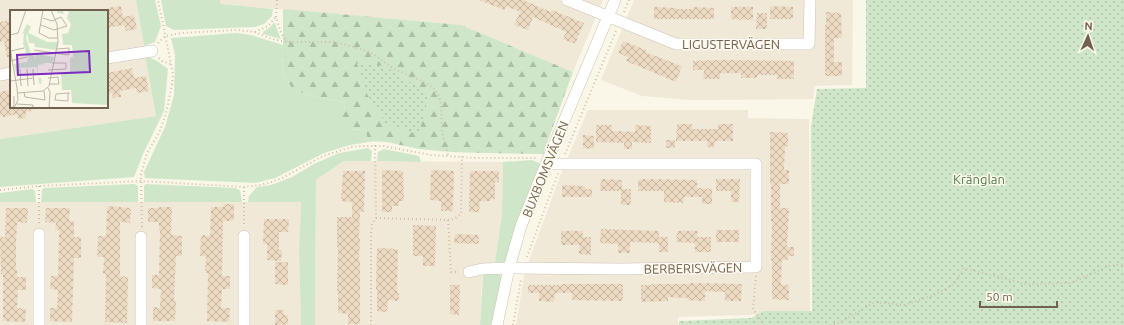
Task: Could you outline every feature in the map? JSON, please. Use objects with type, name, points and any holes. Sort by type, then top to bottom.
[{"type":"street","points":[[567,0],[608,17],[615,0]]},
{"type":"street","name":"LIGUSTERVÄGEN","points":[[608,17],[676,44],[809,44],[810,0]]},
{"type":"street","name":"BUXBOMSVÄGEN","points":[[497,325],[509,268],[522,226],[547,161],[608,17]]},
{"type":"street","points":[[108,58],[152,51]]},
{"type":"street","points":[[0,75],[10,74]]},
{"type":"street","name":"BERBERISVÄGEN","points":[[469,272],[482,269],[509,268],[621,269],[756,267],[756,164],[561,164],[547,161]]},
{"type":"street","points":[[39,234],[39,325]]},
{"type":"street","points":[[244,236],[244,325]]},
{"type":"street","points":[[141,237],[141,325]]},
{"type":"path","points":[[141,237],[141,175],[147,153],[159,133],[166,114],[173,75],[158,0]]},
{"type":"path","points":[[277,0],[276,17],[281,33],[287,42]]},
{"type":"path","points":[[623,14],[629,0]]},
{"type":"path","points":[[255,32],[268,26],[276,17]]},
{"type":"path","points":[[526,260],[561,164],[618,27]]},
{"type":"path","points":[[171,64],[162,61],[152,51],[160,39],[165,36],[206,31],[237,30],[255,32],[272,39],[287,42],[334,42],[351,46],[373,54],[394,70],[420,80],[435,90],[440,98],[442,108],[442,131],[448,155]]},
{"type":"path","points":[[0,190],[39,186],[140,181],[244,187],[261,185],[282,178],[335,151],[361,146],[398,149],[421,154],[547,161]]},
{"type":"path","points":[[370,325],[370,236],[372,224],[376,218],[375,146]]},
{"type":"path","points":[[376,218],[448,220],[454,219],[461,214],[462,156]]},
{"type":"path","points":[[39,186],[39,234]]},
{"type":"path","points":[[244,187],[244,236]]},
{"type":"path","points":[[448,220],[452,272],[469,272]]},
{"type":"path","points":[[830,325],[841,322],[875,302],[904,305],[934,295],[954,284],[964,268],[1026,284],[1071,283],[1109,266],[1124,264]]},
{"type":"path","points":[[756,267],[752,309],[764,325]]},
{"type":"path","points":[[513,325],[521,275]]},
{"type":"shaded area","points":[[0,0],[136,0],[156,116],[0,139]]},
{"type":"shaded area","points":[[220,0],[603,0],[573,72],[461,25],[220,4]]},
{"type":"shaded area","points":[[634,0],[853,0],[852,85],[815,86],[813,99],[691,100],[642,96],[601,80]]},
{"type":"shaded area","points":[[588,110],[748,110],[748,118],[809,119],[810,313],[678,317],[678,325],[516,325],[524,276],[531,255],[562,171]]},
{"type":"shaded area","points":[[344,161],[503,162],[502,214],[495,262],[486,263],[482,278],[480,325],[315,325],[316,180]]},
{"type":"shaded area","points":[[0,202],[301,202],[299,251],[301,325],[0,325]]},
{"type":"green space","points":[[136,0],[155,0],[161,26],[155,42],[144,46]]},
{"type":"green space","points":[[161,0],[220,0],[221,4],[273,9],[272,16],[264,24],[255,27],[174,30],[166,26]]},
{"type":"green space","name":"Kränglan","points":[[866,0],[1124,0],[1124,325],[679,325],[679,321],[751,318],[764,311],[812,311],[811,127],[817,89],[866,88]]},
{"type":"green space","points":[[283,9],[461,25],[573,72],[543,154],[450,152],[420,149],[388,142],[369,142],[365,130],[347,129],[338,118],[344,110],[345,103],[294,91],[282,73]]},
{"type":"green space","points":[[274,23],[281,39],[263,34],[263,32]]},
{"type":"green space","points":[[237,33],[251,35],[283,45],[282,73],[294,91],[345,103],[344,110],[347,129],[365,130],[369,142],[350,145],[324,153],[275,178],[255,183],[145,178],[144,172],[165,127],[174,95],[175,55],[171,38]]},
{"type":"green space","points":[[145,55],[168,69],[164,111],[143,154],[134,177],[0,187],[0,139],[156,116]]},
{"type":"green space","points":[[357,63],[384,66],[428,93],[419,135],[386,124],[365,91]]},
{"type":"green space","points":[[368,148],[372,151],[371,161],[344,161],[316,180],[315,325],[301,325],[299,251],[301,202],[248,202],[249,196],[257,187],[271,185],[292,177],[314,164],[339,153]]},
{"type":"green space","points":[[384,149],[419,156],[421,162],[377,161],[378,152]]},
{"type":"green space","points":[[532,160],[541,164],[504,264],[495,262],[502,214],[503,162]]},
{"type":"green space","points":[[134,184],[138,186],[138,202],[41,202],[42,190],[44,188]]},
{"type":"green space","points":[[146,184],[235,188],[240,190],[242,202],[144,202],[144,186]]},
{"type":"green space","points":[[32,189],[35,191],[36,202],[0,202],[0,193]]},
{"type":"green space","points":[[483,274],[498,274],[502,276],[491,325],[480,325]]},
{"type":"building","points":[[479,0],[523,0],[551,12],[552,10],[584,23],[575,44],[563,39],[566,32],[533,17],[528,30],[514,25],[520,12],[506,6],[504,10]]},
{"type":"building","points":[[121,6],[123,17],[134,15],[137,29],[126,31],[124,25],[108,28],[107,8]]},
{"type":"building","points":[[770,6],[793,7],[793,19],[770,19]]},
{"type":"building","points":[[654,7],[676,9],[693,9],[693,7],[714,8],[714,19],[654,19]]},
{"type":"building","points":[[731,7],[753,7],[753,20],[731,19]]},
{"type":"building","points":[[826,12],[841,13],[842,38],[834,38],[834,62],[842,62],[842,76],[825,76]]},
{"type":"building","points":[[757,13],[767,13],[767,29],[756,29]]},
{"type":"building","points":[[10,20],[10,57],[7,57],[4,41],[0,42],[0,22]]},
{"type":"building","points":[[623,41],[646,50],[645,52],[682,66],[676,82],[626,61],[628,57],[618,53]]},
{"type":"building","points":[[693,61],[794,61],[794,79],[777,79],[777,75],[757,75],[757,78],[741,78],[741,73],[720,73],[720,79],[703,79],[704,70],[693,70]]},
{"type":"building","points":[[132,68],[134,78],[146,76],[149,91],[137,93],[136,88],[120,91],[121,97],[113,98],[112,93],[108,94],[108,73]]},
{"type":"building","points":[[10,90],[10,108],[32,108],[32,111],[26,112],[26,118],[18,119],[18,114],[3,117],[3,115],[0,116],[0,92]]},
{"type":"building","points":[[677,124],[692,124],[692,129],[718,129],[718,124],[733,124],[733,141],[715,141],[714,148],[707,147],[707,141],[676,141]]},
{"type":"building","points":[[596,125],[612,125],[612,131],[635,132],[635,125],[651,126],[651,143],[632,142],[632,149],[624,149],[624,143],[596,142]]},
{"type":"building","points":[[770,132],[788,133],[788,147],[785,146],[784,170],[789,170],[789,184],[780,184],[780,208],[789,208],[787,247],[794,247],[794,256],[788,256],[788,260],[782,260],[781,285],[789,285],[789,300],[772,299]]},
{"type":"building","points":[[583,135],[594,136],[594,149],[583,148]]},
{"type":"building","points":[[666,140],[675,140],[675,148],[666,148]]},
{"type":"building","points":[[382,170],[403,171],[404,201],[399,201],[399,206],[392,206],[392,212],[382,212]]},
{"type":"building","points":[[431,170],[454,171],[453,211],[441,211],[441,201],[430,200]]},
{"type":"building","points":[[343,171],[365,171],[364,212],[360,212],[359,239],[360,324],[348,324],[348,314],[338,313],[337,217],[352,217],[352,202],[341,201]]},
{"type":"building","points":[[470,171],[499,171],[499,182],[495,182],[495,199],[491,199],[491,201],[480,201],[479,212],[469,212]]},
{"type":"building","points":[[601,179],[622,180],[622,189],[631,189],[631,205],[621,205],[621,191],[600,191]]},
{"type":"building","points":[[638,179],[697,180],[697,188],[712,189],[712,204],[702,204],[702,197],[684,197],[683,203],[664,202],[664,191],[638,191]]},
{"type":"building","points":[[716,179],[740,179],[739,202],[731,202],[731,191],[716,191]]},
{"type":"building","points":[[562,185],[585,186],[585,189],[592,189],[592,197],[562,197]]},
{"type":"building","points":[[224,204],[234,204],[234,221],[223,221],[222,276],[230,276],[230,289],[222,289],[221,308],[230,308],[229,322],[207,321],[208,273],[205,273],[206,256],[200,256],[201,235],[210,236],[211,207],[223,207]]},
{"type":"building","points":[[107,206],[131,208],[130,223],[120,222],[120,276],[128,277],[127,323],[105,322],[106,274],[103,274],[104,257],[97,257],[98,236],[106,236]]},
{"type":"building","points":[[172,207],[171,235],[182,236],[182,256],[176,256],[174,301],[176,301],[175,321],[153,321],[153,307],[160,308],[161,289],[152,288],[152,275],[159,275],[160,231],[159,222],[148,222],[148,208]]},
{"type":"building","points":[[6,208],[28,208],[27,223],[17,222],[16,245],[17,277],[26,277],[26,290],[18,290],[17,308],[26,309],[25,322],[3,321],[3,274],[1,274],[0,237],[5,237]]},
{"type":"building","points":[[46,208],[70,208],[69,221],[74,221],[74,237],[81,237],[81,258],[74,258],[72,322],[50,321],[50,308],[57,308],[58,290],[50,289],[51,276],[58,276],[59,230],[55,230],[56,223],[45,222]]},
{"type":"building","points":[[264,219],[289,219],[288,232],[279,232],[279,250],[282,250],[281,261],[267,260],[267,244],[263,244]]},
{"type":"building","points":[[413,225],[436,226],[435,266],[423,266],[423,256],[413,256]]},
{"type":"building","points":[[601,229],[659,231],[659,243],[630,242],[630,253],[618,253],[618,244],[600,243]]},
{"type":"building","points":[[716,230],[739,230],[739,242],[716,242]]},
{"type":"building","points":[[561,231],[583,231],[583,237],[591,237],[591,255],[579,254],[579,245],[561,245]]},
{"type":"building","points":[[677,231],[698,231],[697,237],[711,237],[711,252],[695,252],[695,243],[676,242]]},
{"type":"building","points":[[455,234],[479,235],[479,244],[454,243]]},
{"type":"building","points":[[659,237],[668,237],[668,252],[659,252]]},
{"type":"building","points":[[377,248],[398,249],[397,293],[399,293],[399,301],[388,300],[387,312],[377,311]]},
{"type":"building","points":[[275,262],[288,262],[288,285],[275,284]]},
{"type":"building","points":[[689,283],[742,284],[741,301],[725,301],[725,292],[705,291],[705,301],[668,297],[668,301],[641,302],[641,285]]},
{"type":"building","points":[[623,284],[623,301],[572,300],[572,293],[555,293],[554,302],[539,301],[539,293],[528,293],[528,285]]},
{"type":"building","points":[[450,285],[460,285],[459,315],[450,314]]},
{"type":"building","points":[[275,310],[284,310],[284,315],[288,315],[288,324],[275,325]]}]
